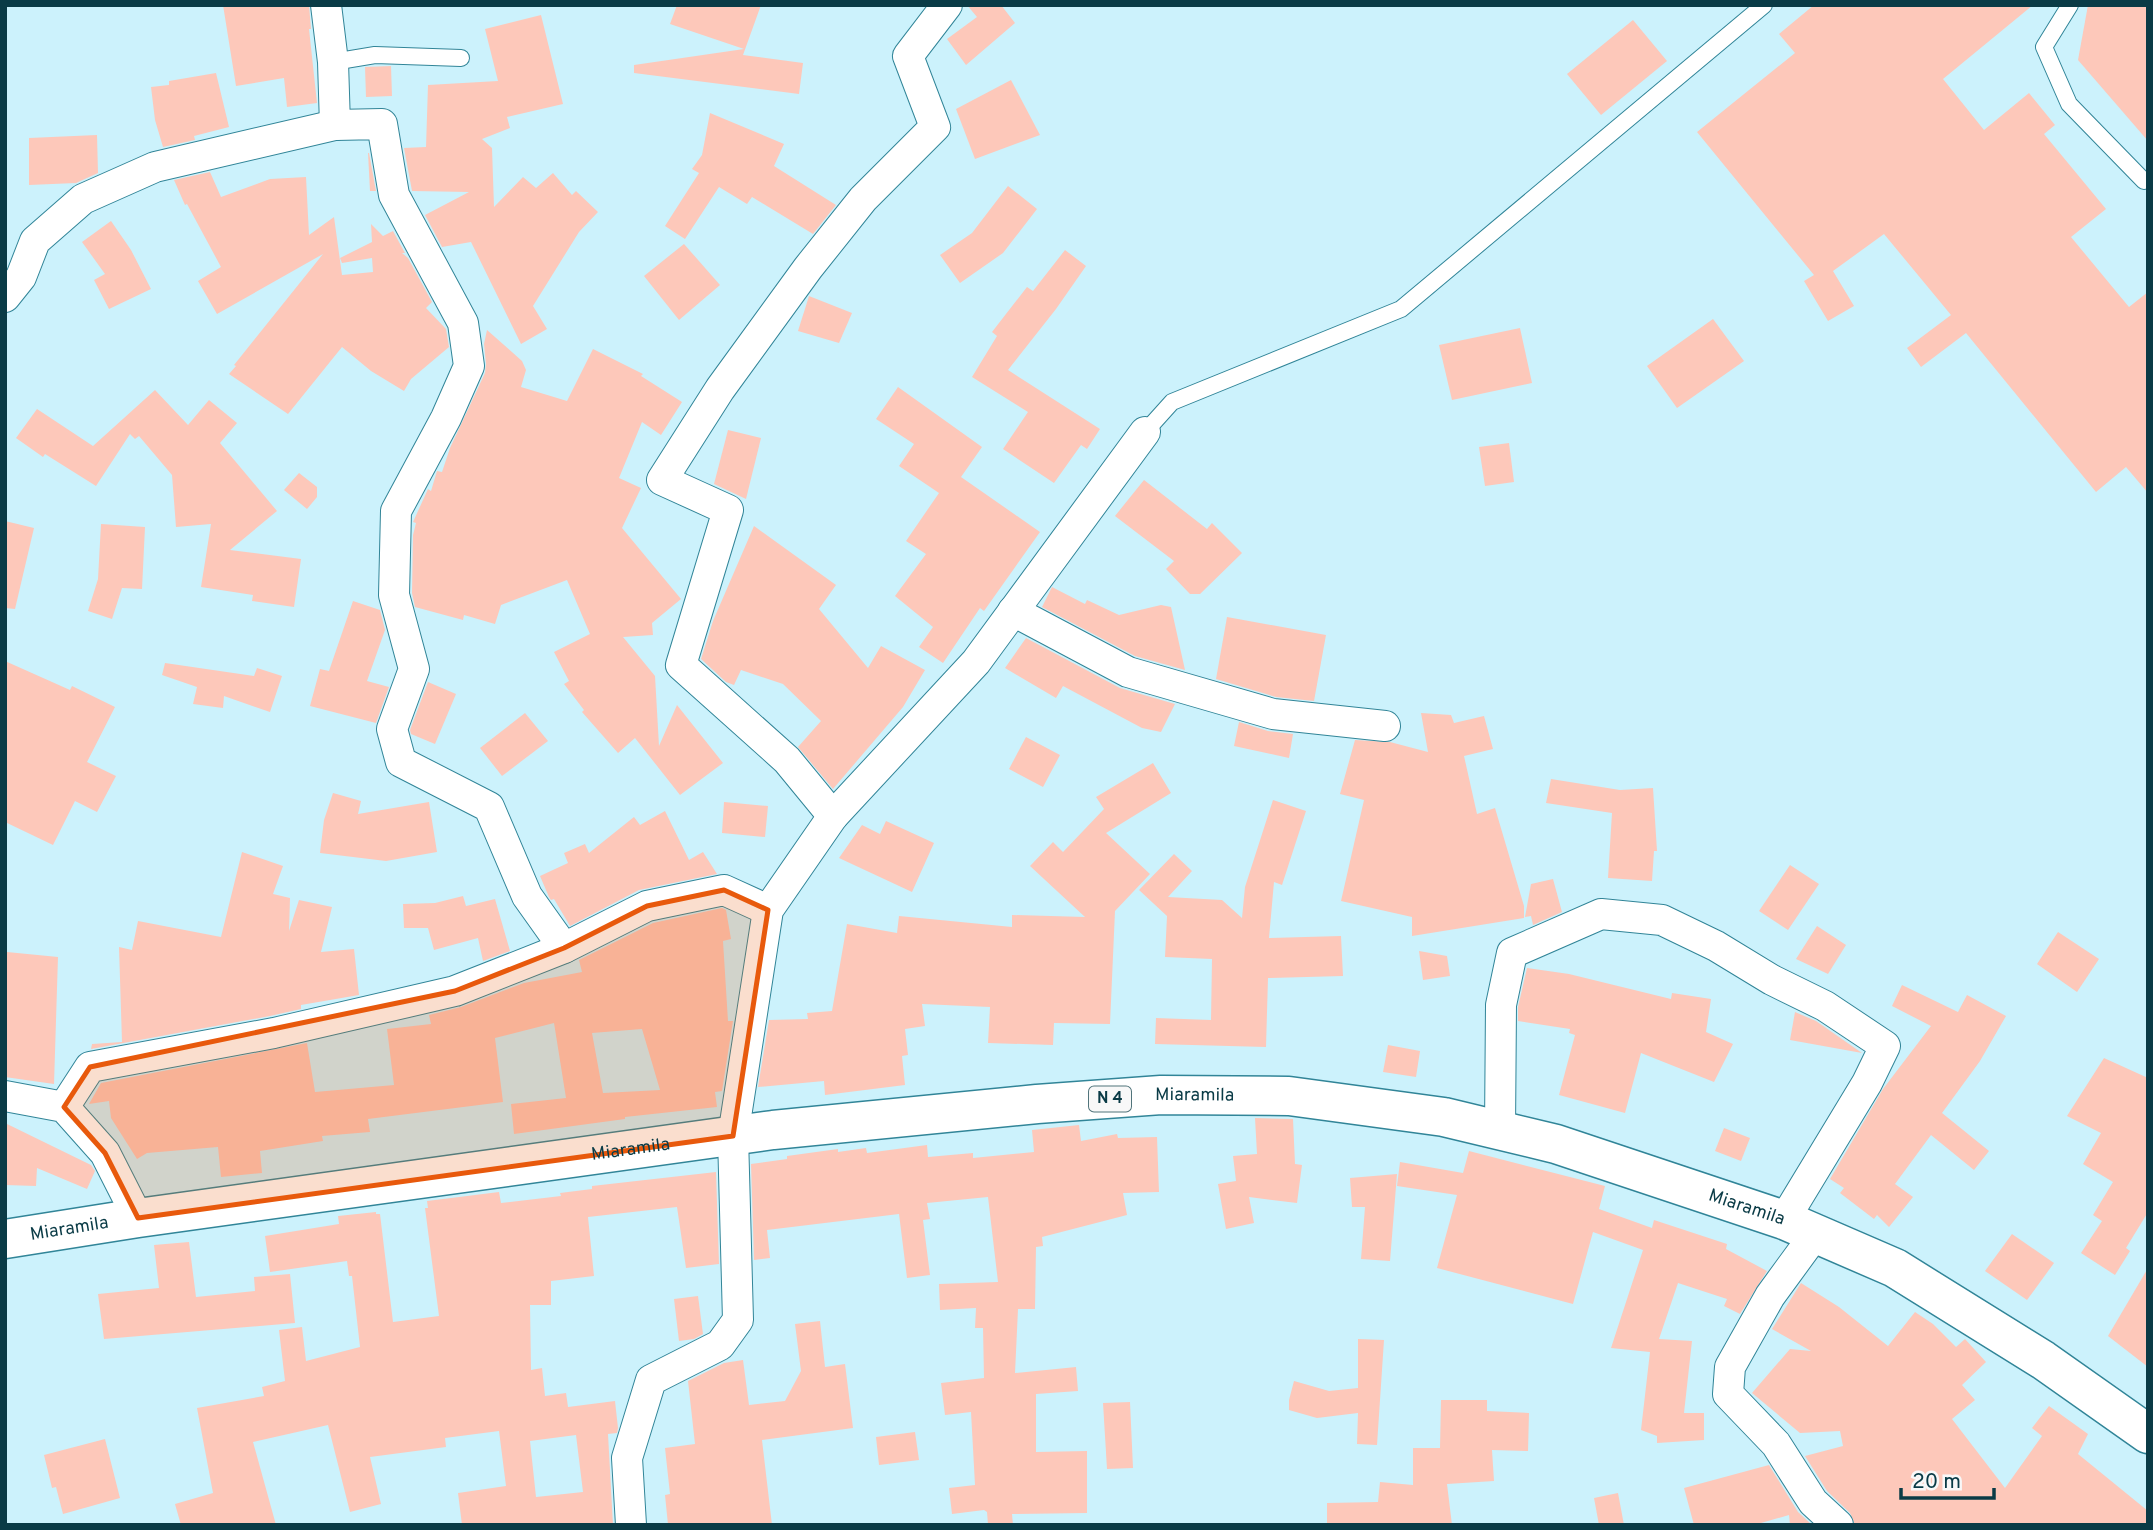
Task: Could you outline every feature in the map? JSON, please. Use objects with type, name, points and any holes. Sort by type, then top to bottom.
[{"type":"main road","name":"Miaramila","points":[[5,1239],[138,1218],[733,1136],[907,1116],[1161,1095],[1289,1096],[1444,1117],[1569,1147],[1800,1227],[1895,1268],[2043,1360],[2148,1434]]},
{"type":"street","points":[[327,5],[333,62],[335,125]]},
{"type":"street","points":[[833,816],[787,760],[681,665],[728,510],[662,480],[720,389],[808,268],[863,199],[935,127],[908,55],[947,5]]},
{"type":"street","points":[[10,279],[35,241],[83,199],[155,167],[335,125],[382,124],[394,195],[463,323],[469,366],[446,418],[396,511],[394,595],[414,669],[392,729],[401,762],[489,807],[527,896],[564,948]]},
{"type":"street","points":[[631,1525],[627,1458],[651,1380],[720,1345],[738,1320],[733,1136],[768,910],[833,816],[976,662],[1145,432]]},
{"type":"street","points":[[1013,611],[1128,672],[1273,714],[1385,726]]},
{"type":"street","points":[[64,1107],[90,1067],[274,1033],[456,991],[564,948],[647,906],[724,890],[768,910]]},
{"type":"street","points":[[1500,1130],[1501,1005],[1512,953],[1601,915],[1662,920],[1716,946],[1772,980],[1825,1006],[1885,1046],[1770,1296],[1730,1367],[1728,1394],[1776,1444],[1813,1502],[1838,1525]]},
{"type":"street","points":[[5,1096],[64,1107],[105,1153],[138,1218]]},
{"type":"lane","points":[[1145,432],[1172,402],[1401,309],[1764,5]]},
{"type":"lane","points":[[2070,5],[2044,47],[2069,104],[2144,181]]},
{"type":"lane","points":[[333,62],[374,55],[461,58]]},
{"type":"highlighted area","points":[[724,890],[768,910],[733,1136],[138,1218],[105,1153],[64,1107],[90,1067],[455,991],[564,948],[647,906]]},
{"type":"building","points":[[223,5],[309,5],[317,103],[287,107],[284,78],[236,86]]},
{"type":"building","points":[[677,5],[761,5],[743,55],[803,63],[799,94],[634,73],[634,65],[744,49],[670,24]]},
{"type":"building","points":[[967,5],[1001,5],[1015,23],[966,65],[947,39],[977,17]]},
{"type":"building","points":[[1814,5],[2033,5],[1943,79],[1984,130],[2029,93],[2055,125],[2044,134],[2106,209],[2071,237],[2129,307],[2148,292],[2148,493],[2126,467],[2096,492],[1966,333],[1921,367],[1907,348],[1951,315],[1884,234],[1833,271],[1854,306],[1828,321],[1804,281],[1814,275],[1697,132],[1795,53],[1779,34]]},
{"type":"building","points":[[2088,5],[2148,5],[2148,141],[2078,60]]},
{"type":"building","points":[[541,15],[563,104],[507,117],[510,128],[482,139],[492,148],[494,207],[523,177],[536,188],[553,173],[572,195],[576,191],[598,212],[579,232],[533,306],[547,329],[521,344],[471,242],[442,247],[425,215],[469,192],[412,191],[404,148],[426,147],[428,85],[498,81],[485,29]]},
{"type":"building","points":[[1633,20],[1667,61],[1601,115],[1567,74]]},
{"type":"building","points":[[391,66],[392,96],[366,97],[365,67]]},
{"type":"building","points":[[216,73],[229,127],[194,136],[195,140],[163,147],[155,120],[151,87]]},
{"type":"building","points":[[1011,80],[1040,135],[975,159],[956,109]]},
{"type":"building","points":[[710,113],[784,144],[774,166],[836,205],[813,234],[752,197],[747,204],[719,187],[685,239],[665,226],[699,173],[692,169],[702,155]]},
{"type":"building","points":[[97,135],[98,173],[76,183],[29,185],[29,138]]},
{"type":"building","points":[[369,153],[376,191],[370,191]]},
{"type":"building","points":[[210,172],[221,197],[270,179],[306,177],[309,235],[334,217],[342,275],[373,272],[372,258],[342,263],[340,258],[372,242],[371,224],[383,236],[393,231],[405,253],[402,253],[408,258],[432,302],[426,308],[446,329],[449,347],[411,379],[404,391],[371,371],[342,347],[288,414],[229,374],[323,254],[217,314],[198,281],[221,267],[187,204],[185,205],[174,180]]},
{"type":"building","points":[[1008,186],[1037,209],[1003,253],[960,283],[940,255],[972,233]]},
{"type":"building","points":[[111,221],[131,250],[151,289],[109,309],[94,280],[105,274],[82,242]]},
{"type":"building","points":[[684,244],[720,285],[679,320],[644,276]]},
{"type":"building","points":[[1065,250],[1086,266],[1008,370],[1100,429],[1087,449],[1081,445],[1054,483],[1003,449],[1028,412],[972,377],[997,336],[992,332],[1027,287],[1033,291]]},
{"type":"building","points":[[809,296],[852,313],[839,343],[798,331]]},
{"type":"building","points":[[1713,319],[1744,361],[1677,408],[1647,366]]},
{"type":"building","points":[[1520,328],[1532,383],[1452,400],[1439,345]]},
{"type":"building","points":[[487,330],[522,361],[526,370],[521,387],[567,401],[593,349],[643,374],[641,376],[682,402],[661,435],[642,422],[619,478],[641,488],[622,528],[681,599],[652,623],[653,635],[623,637],[655,676],[659,746],[677,705],[723,763],[680,795],[635,738],[618,753],[582,712],[584,710],[564,684],[569,681],[554,652],[590,634],[567,580],[501,605],[495,624],[464,615],[463,620],[415,607],[412,593],[413,535],[416,523],[413,522],[428,489],[431,491],[437,471],[442,472],[450,448],[485,373],[484,344]]},
{"type":"building","points":[[898,387],[982,447],[961,477],[1040,532],[984,611],[980,608],[943,663],[919,647],[933,627],[895,596],[926,554],[906,541],[939,493],[899,466],[914,444],[876,419]]},
{"type":"building","points":[[155,390],[188,425],[209,400],[237,423],[220,443],[277,511],[230,550],[301,559],[294,607],[252,601],[253,595],[201,587],[211,524],[176,527],[172,475],[139,436],[135,439],[130,434],[96,486],[45,454],[43,457],[16,438],[37,409],[93,446]]},
{"type":"building","points":[[728,430],[761,438],[746,499],[714,484]]},
{"type":"building","points":[[1509,443],[1514,482],[1485,486],[1479,447]]},
{"type":"building","points":[[299,473],[317,487],[317,497],[307,509],[284,490]]},
{"type":"building","points":[[1144,480],[1207,529],[1212,523],[1242,553],[1200,594],[1190,594],[1166,569],[1174,561],[1115,516]]},
{"type":"building","points":[[5,521],[34,528],[15,609],[5,608]]},
{"type":"building","points":[[101,524],[145,527],[142,589],[122,588],[112,619],[88,611],[98,579]]},
{"type":"building","points":[[754,526],[836,585],[819,609],[868,668],[881,646],[925,670],[903,707],[833,789],[798,747],[821,721],[783,684],[741,670],[734,685],[726,682],[701,659],[713,621]]},
{"type":"building","points":[[1052,587],[1085,604],[1087,600],[1119,615],[1161,605],[1171,607],[1185,670],[1135,656],[1042,607]]},
{"type":"building","points":[[353,601],[380,610],[385,630],[367,681],[389,687],[376,723],[310,706],[320,669],[329,671]]},
{"type":"building","points":[[1227,617],[1326,635],[1314,701],[1276,697],[1216,679]]},
{"type":"building","points":[[1026,638],[1120,688],[1175,704],[1161,732],[1142,728],[1063,686],[1056,698],[1005,668]]},
{"type":"building","points":[[5,661],[70,690],[72,686],[115,707],[87,762],[116,776],[97,812],[75,801],[53,845],[5,822]]},
{"type":"building","points":[[165,663],[254,676],[257,668],[282,676],[270,712],[224,696],[223,708],[193,704],[197,687],[162,675]]},
{"type":"building","points":[[428,682],[456,694],[435,744],[411,734],[410,730]]},
{"type":"building","points":[[525,713],[548,741],[502,776],[480,748]]},
{"type":"building","points":[[1421,713],[1451,715],[1454,723],[1484,716],[1493,749],[1464,756],[1477,814],[1495,808],[1524,906],[1524,918],[1412,936],[1412,917],[1341,901],[1364,800],[1340,794],[1355,740],[1390,742],[1428,752]]},
{"type":"building","points":[[1239,722],[1268,731],[1293,734],[1289,758],[1234,746]]},
{"type":"building","points":[[1026,737],[1060,755],[1043,787],[1009,769]]},
{"type":"building","points":[[1153,763],[1171,793],[1106,833],[1150,874],[1115,911],[1110,1024],[1054,1023],[1053,1045],[988,1043],[990,1007],[922,1004],[925,1026],[905,1029],[908,1055],[902,1056],[905,1085],[825,1095],[824,1081],[758,1087],[769,1020],[808,1019],[807,1013],[832,1011],[847,924],[897,933],[899,916],[1012,927],[1012,915],[1085,917],[1030,866],[1053,842],[1063,852],[1104,809],[1096,797]]},
{"type":"building","points":[[1551,779],[1620,790],[1653,788],[1657,851],[1654,851],[1652,881],[1608,878],[1612,813],[1546,803]]},
{"type":"building","points":[[333,793],[361,801],[358,814],[429,802],[437,852],[386,861],[320,853],[324,820]]},
{"type":"building","points":[[1273,800],[1306,811],[1282,885],[1274,882],[1269,938],[1341,936],[1343,976],[1268,978],[1266,1047],[1155,1044],[1156,1018],[1211,1020],[1212,959],[1165,957],[1167,916],[1139,890],[1174,854],[1192,871],[1168,897],[1222,900],[1242,918],[1245,887]]},
{"type":"building","points":[[724,802],[768,806],[765,837],[722,833]]},
{"type":"building","points":[[665,811],[689,860],[703,852],[717,874],[639,890],[570,926],[554,899],[549,897],[540,876],[568,863],[564,853],[585,844],[589,853],[634,817],[640,825]]},
{"type":"building","points":[[886,821],[934,843],[912,892],[839,858],[862,825],[880,834]]},
{"type":"building","points":[[242,852],[283,866],[273,894],[290,898],[289,931],[299,900],[332,907],[321,952],[354,949],[359,995],[301,1005],[301,1009],[270,1016],[91,1049],[92,1044],[122,1042],[119,947],[132,950],[138,921],[221,937]]},
{"type":"building","points":[[1790,865],[1819,884],[1788,930],[1759,911]]},
{"type":"building","points":[[1553,879],[1562,912],[1533,925],[1531,916],[1525,917],[1531,884]]},
{"type":"building","points":[[463,896],[466,906],[495,899],[510,951],[483,961],[478,938],[434,950],[428,928],[404,928],[403,904],[435,903]]},
{"type":"building","points":[[722,908],[726,910],[731,939],[723,941],[728,1021],[733,1021],[722,1091],[715,1092],[717,1107],[625,1117],[514,1134],[511,1104],[566,1098],[554,1023],[495,1038],[503,1102],[368,1119],[370,1132],[322,1136],[323,1141],[260,1151],[262,1173],[221,1177],[218,1147],[147,1153],[137,1159],[111,1118],[109,1101],[89,1104],[101,1083],[307,1043],[315,1092],[394,1085],[387,1029],[431,1024],[429,1015],[461,1007],[524,983],[582,972],[579,960],[653,923]],"holes":[[[642,1029],[660,1090],[603,1093],[592,1033]]]},
{"type":"building","points":[[1817,926],[1846,945],[1828,974],[1796,959]]},
{"type":"building","points":[[2058,932],[2099,959],[2077,992],[2037,964]]},
{"type":"building","points":[[1419,951],[1447,956],[1450,976],[1423,980]]},
{"type":"building","points":[[7,952],[58,957],[54,1084],[5,1077]]},
{"type":"building","points":[[1527,968],[1569,974],[1671,999],[1672,993],[1711,999],[1706,1032],[1733,1044],[1714,1082],[1641,1053],[1625,1113],[1559,1095],[1575,1035],[1569,1033],[1570,1029],[1518,1021],[1518,1007]]},
{"type":"building","points":[[1902,985],[1958,1012],[1967,995],[2006,1016],[1980,1061],[1942,1113],[1989,1151],[1974,1170],[1931,1135],[1895,1184],[1913,1197],[1889,1227],[1877,1215],[1874,1219],[1840,1193],[1844,1188],[1830,1179],[1883,1089],[1931,1026],[1892,1006]]},
{"type":"building","points":[[1795,1012],[1816,1021],[1862,1053],[1790,1040]]},
{"type":"building","points":[[1388,1045],[1420,1051],[1416,1077],[1383,1072]]},
{"type":"building","points":[[2104,1058],[2148,1078],[2148,1212],[2126,1248],[2130,1251],[2115,1275],[2081,1253],[2102,1221],[2093,1215],[2113,1182],[2083,1164],[2101,1133],[2067,1116]]},
{"type":"building","points":[[1255,1118],[1293,1119],[1295,1164],[1302,1165],[1297,1203],[1249,1197],[1254,1223],[1226,1229],[1218,1184],[1236,1181],[1233,1156],[1257,1154]]},
{"type":"building","points":[[5,1123],[91,1165],[95,1171],[87,1189],[37,1168],[36,1186],[5,1185]]},
{"type":"building","points":[[1079,1125],[1081,1141],[1117,1134],[1118,1138],[1157,1137],[1159,1192],[1123,1193],[1127,1215],[1042,1237],[1043,1246],[1036,1247],[1035,1309],[1018,1309],[1015,1373],[1076,1367],[1078,1391],[1036,1394],[1036,1452],[1087,1451],[1087,1513],[1012,1514],[1013,1525],[988,1525],[987,1512],[984,1510],[952,1514],[949,1488],[975,1485],[971,1412],[945,1415],[941,1383],[984,1378],[983,1328],[975,1328],[976,1308],[940,1310],[939,1284],[998,1282],[988,1197],[927,1203],[930,1219],[923,1220],[930,1275],[907,1278],[899,1214],[767,1230],[770,1258],[754,1260],[751,1164],[838,1149],[838,1152],[866,1148],[867,1153],[927,1145],[928,1157],[973,1153],[973,1158],[1034,1152],[1032,1130]]},
{"type":"building","points":[[1724,1128],[1750,1138],[1741,1161],[1715,1151]]},
{"type":"building","points":[[1469,1151],[1605,1186],[1599,1209],[1652,1228],[1654,1220],[1727,1244],[1726,1249],[1767,1271],[1740,1314],[1724,1306],[1727,1299],[1678,1283],[1659,1339],[1692,1341],[1684,1413],[1704,1413],[1704,1440],[1657,1443],[1657,1436],[1641,1430],[1650,1352],[1611,1348],[1643,1250],[1593,1232],[1573,1304],[1437,1268],[1457,1195],[1397,1186],[1400,1162],[1463,1173]]},
{"type":"building","points":[[716,1172],[719,1264],[686,1268],[677,1207],[588,1217],[594,1276],[551,1281],[551,1305],[530,1305],[531,1370],[542,1368],[545,1396],[566,1393],[568,1407],[615,1401],[617,1433],[608,1434],[613,1525],[462,1525],[458,1493],[506,1486],[499,1431],[445,1438],[446,1447],[370,1457],[381,1504],[350,1512],[328,1425],[253,1442],[276,1525],[181,1525],[175,1504],[213,1493],[197,1408],[264,1396],[262,1387],[285,1381],[279,1330],[302,1327],[306,1361],[360,1347],[352,1276],[349,1276],[347,1261],[270,1272],[265,1236],[339,1224],[338,1216],[376,1212],[380,1214],[393,1322],[439,1316],[425,1208],[428,1208],[427,1201],[499,1192],[501,1203],[561,1196],[560,1193],[592,1189],[592,1186]],"holes":[[[576,1435],[583,1492],[536,1497],[530,1441]]]},
{"type":"building","points":[[1397,1174],[1390,1261],[1361,1259],[1365,1207],[1352,1207],[1350,1178]]},
{"type":"building","points":[[2012,1234],[2054,1263],[2027,1300],[1985,1271]]},
{"type":"building","points":[[189,1242],[196,1297],[255,1291],[254,1277],[290,1274],[295,1323],[104,1339],[98,1294],[159,1288],[154,1245]]},
{"type":"building","points":[[2148,1268],[2148,1367],[2108,1336]]},
{"type":"building","points":[[1801,1283],[1839,1307],[1888,1346],[1915,1312],[1933,1324],[1956,1347],[1965,1339],[1986,1362],[1962,1385],[1975,1400],[1952,1419],[2005,1488],[2042,1436],[2032,1428],[2049,1406],[2088,1434],[2078,1454],[2148,1511],[2148,1525],[1855,1525],[1850,1513],[1827,1491],[1805,1456],[1843,1446],[1840,1431],[1800,1433],[1752,1393],[1790,1349],[1811,1351],[1772,1329]]},
{"type":"building","points":[[698,1296],[703,1334],[694,1339],[679,1341],[674,1299]]},
{"type":"building","points":[[820,1321],[825,1367],[845,1364],[853,1428],[762,1440],[772,1525],[668,1525],[665,1495],[670,1494],[665,1448],[695,1444],[688,1381],[724,1363],[743,1360],[749,1405],[785,1401],[801,1371],[795,1324]]},
{"type":"building","points":[[1358,1339],[1384,1340],[1377,1445],[1357,1444],[1358,1413],[1317,1418],[1289,1410],[1294,1381],[1329,1391],[1358,1388]]},
{"type":"building","points":[[1441,1400],[1487,1400],[1487,1411],[1529,1413],[1528,1451],[1492,1450],[1494,1481],[1447,1484],[1452,1525],[1327,1525],[1327,1503],[1378,1502],[1380,1482],[1413,1485],[1413,1448],[1440,1448]]},
{"type":"building","points":[[1130,1402],[1133,1468],[1107,1469],[1103,1403]]},
{"type":"building","points":[[915,1432],[919,1460],[879,1465],[876,1437]]},
{"type":"building","points":[[105,1439],[120,1498],[63,1514],[56,1487],[52,1488],[44,1455]]},
{"type":"building","points":[[1769,1465],[1798,1512],[1812,1525],[1790,1525],[1789,1515],[1754,1525],[1694,1525],[1684,1488]]},
{"type":"building","points":[[1618,1493],[1624,1525],[1599,1525],[1594,1498]]}]
